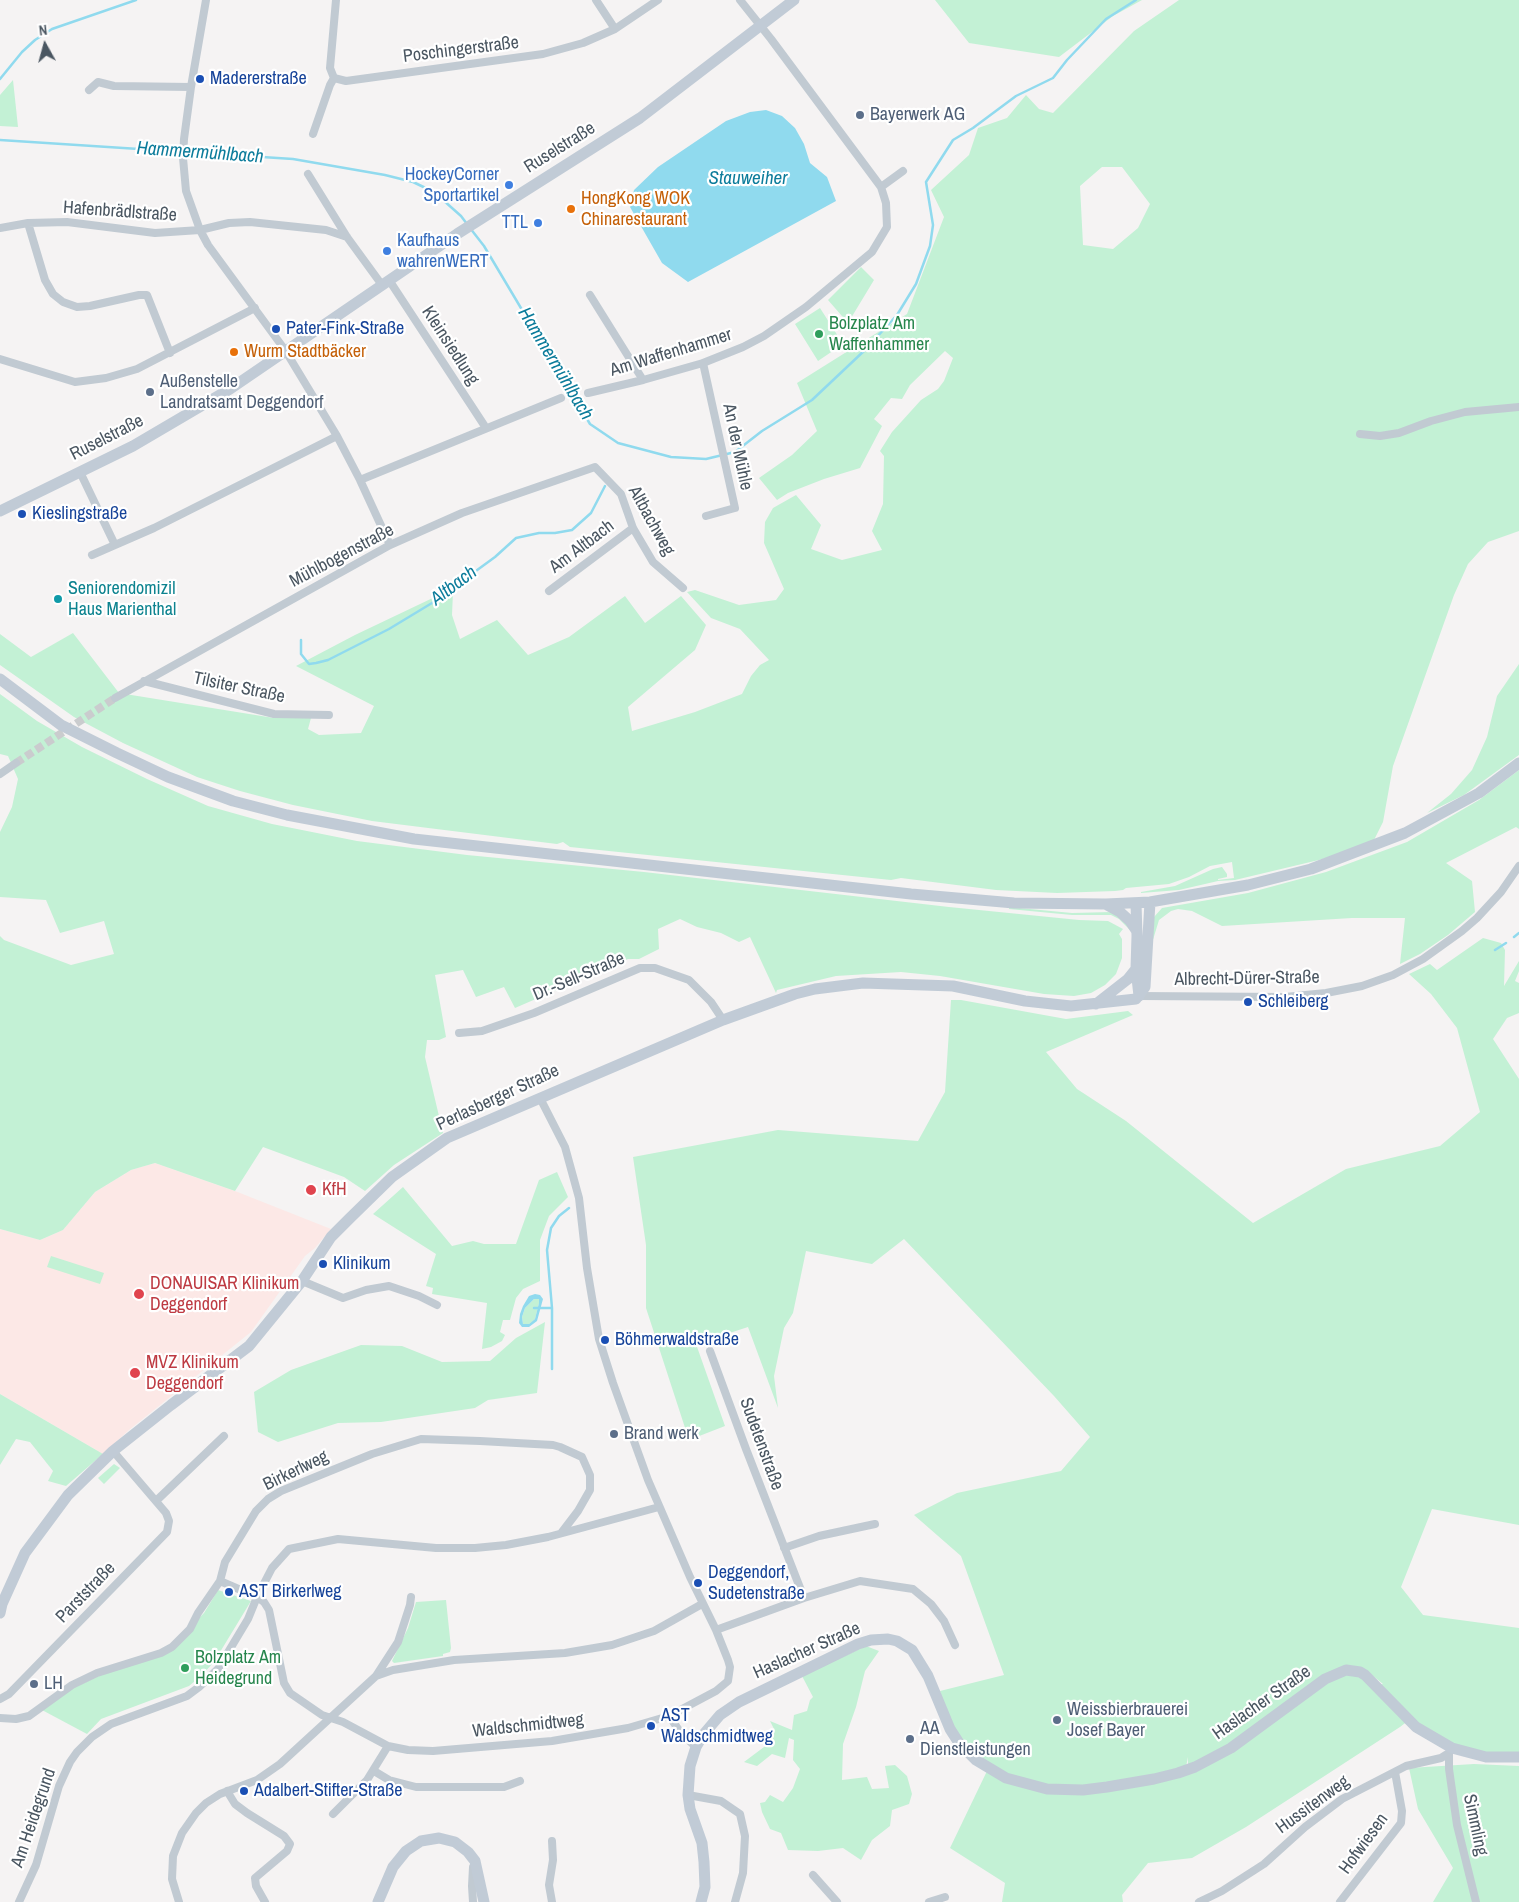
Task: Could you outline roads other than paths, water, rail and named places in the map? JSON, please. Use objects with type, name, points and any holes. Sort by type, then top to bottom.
[{"type":"street","points":[[206,0],[191,87],[184,142],[183,158],[186,191],[200,230],[208,245],[285,350],[337,436],[390,545]]},
{"type":"street","points":[[313,134],[334,78],[330,68],[336,0]]},
{"type":"street","points":[[596,0],[615,29]]},
{"type":"street","name":"Poschingerstraße","points":[[334,78],[346,81],[543,54],[583,43],[615,29],[658,0]]},
{"type":"street","name":"Am Waffenhammer","points":[[588,393],[703,363],[764,336],[806,307],[872,252],[887,227],[886,203],[881,187],[762,26],[740,0]]},
{"type":"street","name":"Ruselstraße","points":[[0,511],[133,446],[230,389],[457,234],[640,118],[794,0]]},
{"type":"street","points":[[89,90],[98,82],[114,86],[191,87]]},
{"type":"street","points":[[881,187],[903,171]]},
{"type":"street","points":[[308,174],[346,237],[386,282]]},
{"type":"street","points":[[326,230],[335,217]]},
{"type":"street","points":[[28,222],[45,280],[53,294],[63,302],[77,307],[147,295],[170,353]]},
{"type":"street","name":"Hafenbrädlstraße","points":[[0,228],[28,222],[86,224],[155,233],[200,230],[229,223],[250,222],[326,230],[346,237]]},
{"type":"street","name":"Kleinsiedlung","points":[[386,282],[486,428]]},
{"type":"street","points":[[590,295],[643,380]]},
{"type":"street","points":[[0,359],[74,382],[106,378],[138,369],[255,308]]},
{"type":"street","name":"An der Mühle","points":[[703,363],[736,508],[706,516]]},
{"type":"street","points":[[360,480],[561,398]]},
{"type":"street","points":[[1360,434],[1390,435],[1465,412],[1519,406]]},
{"type":"street","points":[[92,555],[168,522],[337,436]]},
{"type":"street","name":"Altbachweg","points":[[595,466],[621,494],[633,528],[653,562],[683,588]]},
{"type":"street","name":"Mühlbogenstraße","points":[[115,698],[390,545],[462,513],[595,466]]},
{"type":"street","points":[[80,472],[115,545]]},
{"type":"street","name":"Am Altbach","points":[[549,591],[633,528]]},
{"type":"street","points":[[0,679],[62,725],[168,777],[233,801],[341,826],[414,839],[911,894],[1014,903],[1106,904],[1150,902],[1248,885],[1311,869],[1405,833],[1479,793],[1519,763]]},
{"type":"street","name":"Tilsiter Straße","points":[[144,681],[274,714],[329,715]]},
{"type":"street","points":[[0,774],[16,763]]},
{"type":"street","name":"Albrecht-Dürer-Straße","points":[[1139,996],[1284,997],[1326,994],[1362,986],[1394,975],[1423,959],[1462,931],[1478,918],[1501,892],[1519,866]]},
{"type":"street","points":[[1139,996],[1145,987],[1150,902]]},
{"type":"street","points":[[1136,903],[1136,969],[1139,996]]},
{"type":"street","points":[[1106,904],[1130,920],[1137,930]]},
{"type":"street","name":"Dr.-Sell-Straße","points":[[459,1033],[482,1031],[525,1016],[640,968],[655,968],[689,980],[711,1002],[723,1020]]},
{"type":"street","points":[[1096,1004],[1128,978],[1136,969]]},
{"type":"street","name":"Perlasberger Straße","points":[[0,1613],[2,1604],[25,1553],[68,1495],[113,1451],[170,1405],[249,1346],[302,1281],[331,1238],[392,1176],[447,1138],[723,1020],[796,994],[816,989],[863,983],[954,986],[1025,1001],[1070,1006],[1130,1001],[1139,996]]},
{"type":"street","points":[[540,1098],[564,1147],[579,1198],[587,1268],[599,1339],[626,1423],[659,1507],[702,1604],[716,1630],[804,1598],[860,1581],[913,1589],[931,1604],[944,1621],[955,1645]]},
{"type":"street","points":[[302,1281],[343,1298],[366,1290],[389,1286],[419,1296],[437,1305]]},
{"type":"street","name":"Sudetenstraße","points":[[710,1351],[804,1598]]},
{"type":"street","points":[[156,1502],[224,1436]]},
{"type":"street","name":"Birkerlweg","points":[[0,1718],[22,1719],[72,1685],[97,1673],[161,1653],[172,1647],[190,1629],[198,1613],[220,1581],[225,1562],[256,1510],[268,1499],[296,1484],[372,1454],[421,1440],[553,1445],[582,1457],[590,1476],[590,1490],[578,1511],[562,1532]]},
{"type":"street","name":"Parststraße","points":[[0,1699],[9,1694],[167,1532],[170,1521],[166,1513],[113,1451]]},
{"type":"street","points":[[257,1597],[272,1568],[289,1549],[338,1539],[417,1547],[475,1548],[540,1539],[659,1507]]},
{"type":"street","points":[[784,1548],[819,1536],[875,1524]]},
{"type":"street","points":[[220,1581],[257,1597],[268,1606],[272,1617],[285,1688],[296,1699],[322,1715],[329,1717]]},
{"type":"street","name":"Am Heidegrund","points":[[19,1902],[36,1865],[59,1786],[65,1771],[77,1752],[101,1730],[122,1719],[187,1696],[204,1683],[218,1669],[227,1655],[248,1619],[257,1597]]},
{"type":"street","points":[[179,1902],[172,1879],[173,1856],[182,1833],[196,1813],[206,1803],[227,1791],[257,1780],[280,1764],[329,1717],[376,1676],[398,1642],[411,1597]]},
{"type":"street","points":[[376,1676],[393,1670],[454,1660],[565,1652],[612,1645],[654,1631],[702,1604]]},
{"type":"street","name":"Waldschmidtweg","points":[[329,1717],[388,1746],[408,1750],[432,1751],[552,1741],[628,1728],[669,1716],[716,1691],[728,1681],[730,1667],[716,1630]]},
{"type":"street","name":"Haslacher Straße","points":[[701,1902],[705,1887],[702,1843],[690,1809],[688,1795],[690,1766],[696,1746],[711,1724],[720,1715],[739,1702],[858,1644],[871,1640],[888,1639],[905,1645],[916,1655],[928,1676],[950,1729],[959,1743],[976,1760],[1006,1778],[1047,1789],[1084,1790],[1134,1783],[1195,1767],[1231,1748],[1326,1679],[1346,1670],[1360,1672],[1365,1675],[1416,1727],[1451,1751],[1486,1757],[1519,1756]]},
{"type":"street","points":[[669,1716],[681,1733],[696,1746]]},
{"type":"street","points":[[333,1814],[357,1792],[374,1771],[388,1746]]},
{"type":"street","name":"Hussitenweg","points":[[1199,1902],[1222,1891],[1264,1864],[1304,1827],[1342,1799],[1406,1766],[1434,1761],[1451,1751]]},
{"type":"street","name":"Simmling","points":[[1451,1751],[1449,1770],[1457,1825],[1476,1902]]},
{"type":"street","points":[[374,1771],[389,1780],[416,1787],[504,1787],[520,1781]]},
{"type":"street","name":"Hofwiesen","points":[[1340,1902],[1401,1823],[1402,1811],[1394,1772]]},
{"type":"street","points":[[227,1791],[235,1804],[246,1813],[284,1836],[290,1844],[287,1851],[255,1878],[256,1886],[265,1902]]},
{"type":"street","points":[[688,1795],[721,1802],[740,1814],[745,1836],[743,1873],[735,1902]]},
{"type":"street","points":[[378,1902],[390,1873],[399,1858],[412,1845],[431,1838],[448,1839],[468,1852],[474,1860],[484,1902]]},
{"type":"street","points":[[552,1841],[553,1860],[549,1886],[552,1902]]},
{"type":"street","points":[[474,1860],[472,1886],[474,1902]]},
{"type":"street","points":[[813,1875],[837,1902]]},
{"type":"street","points":[[929,1902],[945,1897]]},
{"type":"water","name":"Stauweiher","points":[[766,110],[782,116],[795,128],[804,144],[810,163],[827,177],[836,201],[688,282],[662,263],[630,207],[634,190],[658,167],[726,121],[750,112]]},
{"type":"water","points":[[540,1295],[543,1299],[537,1321],[529,1327],[522,1327],[519,1323],[520,1314],[529,1296]],"holes":[[[534,1299],[539,1299],[535,1319],[529,1324],[523,1324],[522,1317],[525,1308]]]},
{"type":"waterway","points":[[0,79],[22,52],[35,40],[52,29],[136,0]]},
{"type":"waterway","name":"Hammermühlbach","points":[[470,228],[484,246],[590,424],[618,443],[671,457],[706,459],[735,452],[762,431],[812,400],[865,350],[897,315],[916,284],[930,246],[933,225],[926,182],[953,140],[973,128],[1016,96],[1053,78],[1067,60],[1106,19],[1136,0]]},
{"type":"waterway","name":"Hammermühlbach","points":[[0,140],[293,159],[385,175],[413,182],[434,192],[461,216],[467,224]]},
{"type":"waterway","name":"Altbach","points":[[301,640],[301,654],[309,664],[328,660],[389,629],[432,603],[495,557],[516,538],[539,533],[572,530],[591,513],[605,486]]},
{"type":"waterway","points":[[1514,937],[1519,933]]},
{"type":"waterway","points":[[1495,950],[1506,943]]},
{"type":"waterway","points":[[552,1369],[552,1308],[547,1250],[551,1228],[559,1216],[569,1208]]},
{"type":"waterway","points":[[534,1308],[552,1308]]},
{"type":"tunnel","points":[[16,763],[115,698]]},
{"type":"place","name":"Madererstraße","points":[[200,79]]},
{"type":"place","name":"Bayerwerk AG","points":[[860,115]]},
{"type":"place","name":"HockeyCorner Sportartikel","points":[[509,185]]},
{"type":"place","name":"HongKong WOK Chinarestaurant","points":[[571,209]]},
{"type":"place","name":"TTL","points":[[538,223]]},
{"type":"place","name":"Kaufhaus wahrenWERT","points":[[387,251]]},
{"type":"place","name":"Pater-Fink-Straße","points":[[276,329]]},
{"type":"place","name":"Bolzplatz Am Waffenhammer","points":[[819,334]]},
{"type":"place","name":"Wurm Stadtbäcker","points":[[234,352]]},
{"type":"place","name":"Außenstelle Landratsamt Deggendorf","points":[[150,392]]},
{"type":"place","name":"Kieslingstraße","points":[[22,514]]},
{"type":"place","name":"Seniorendomizil Haus Marienthal","points":[[58,599]]},
{"type":"place","name":"Schleiberg","points":[[1248,1002]]},
{"type":"place","name":"KfH","points":[[311,1190]]},
{"type":"place","name":"Klinikum","points":[[323,1264]]},
{"type":"place","name":"DONAUISAR Klinikum Deggendorf","points":[[139,1294]]},
{"type":"place","name":"Böhmerwaldstraße","points":[[605,1340]]},
{"type":"place","name":"MVZ Klinikum Deggendorf","points":[[135,1373]]},
{"type":"place","name":"Brand werk","points":[[614,1434]]},
{"type":"place","name":"Deggendorf, Sudetenstraße","points":[[698,1583]]},
{"type":"place","name":"AST Birkerlweg","points":[[229,1592]]},
{"type":"place","name":"Bolzplatz Am Heidegrund","points":[[185,1668]]},
{"type":"place","name":"LH","points":[[34,1684]]},
{"type":"place","name":"Weissbierbrauerei Josef Bayer","points":[[1057,1720]]},
{"type":"place","name":"AST Waldschmidtweg","points":[[651,1726]]},
{"type":"place","name":"AA Dienstleistungen","points":[[910,1739]]},
{"type":"place","name":"Adalbert-Stifter-Straße","points":[[244,1791]]}]
